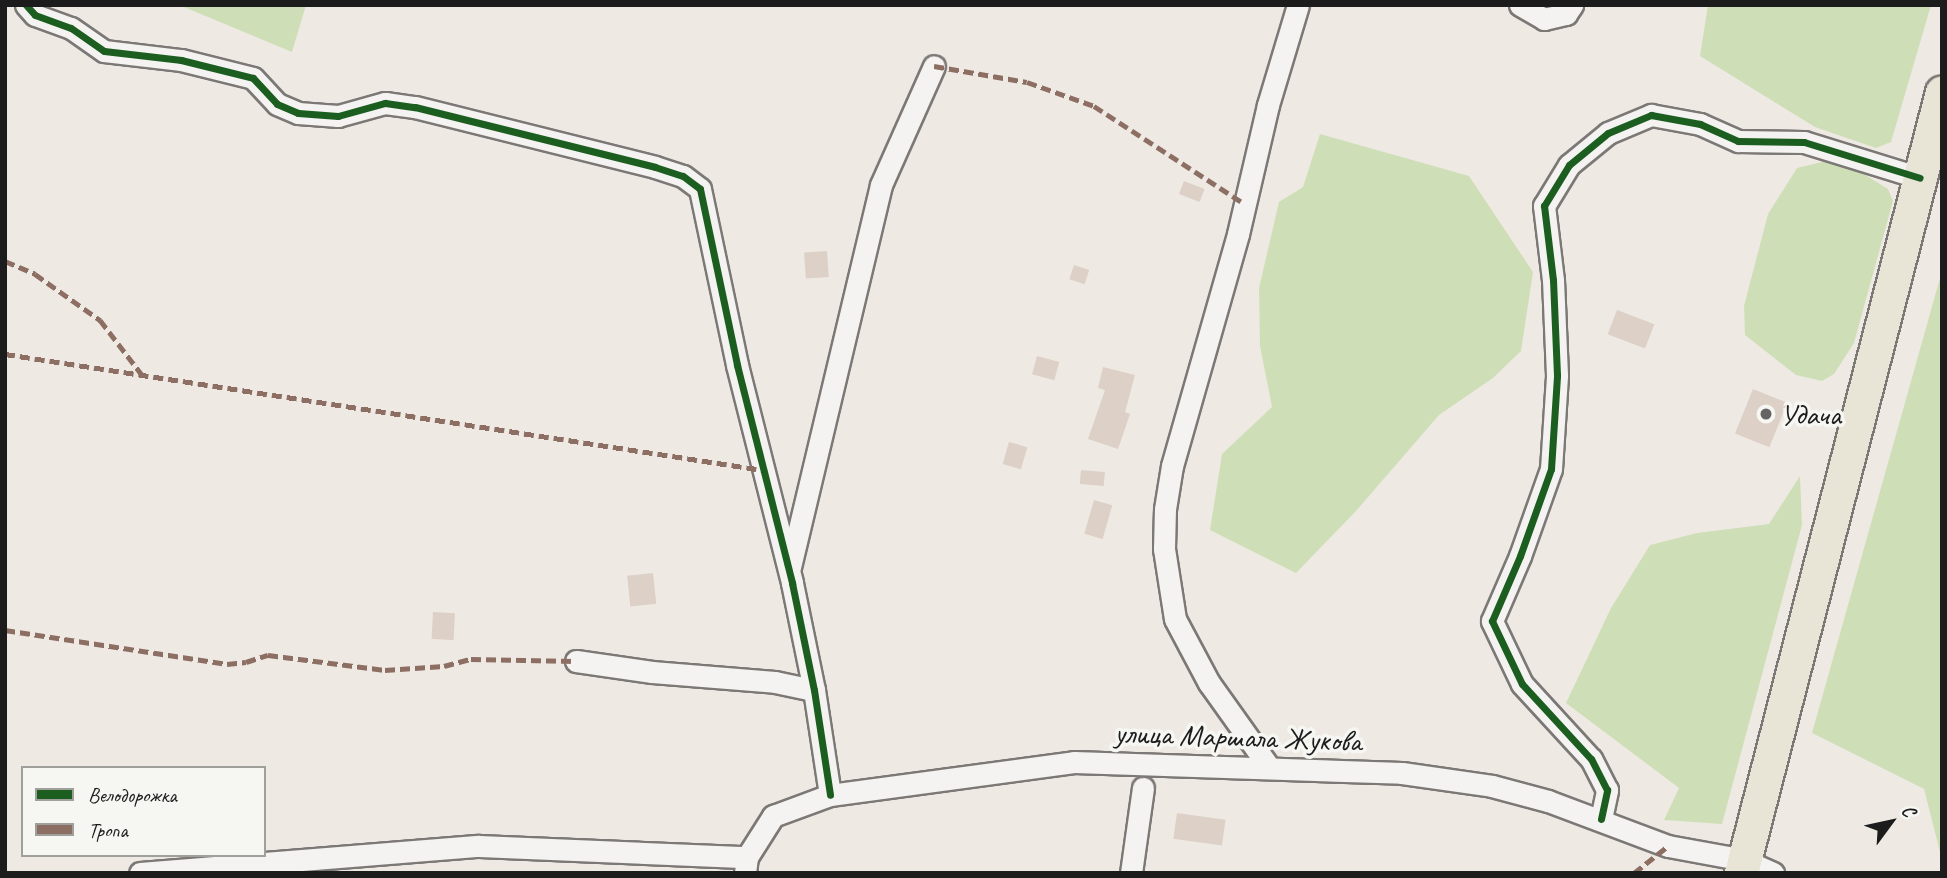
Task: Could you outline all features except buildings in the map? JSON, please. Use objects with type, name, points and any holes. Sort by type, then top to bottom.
[{"type":"main road","points":[[1752,869],[1942,92]]},
{"type":"street","points":[[26,5],[35,15],[71,27],[93,45],[115,55],[181,60],[253,78],[278,104],[298,113],[338,116],[385,103],[415,107],[683,176],[700,189],[737,365],[789,572],[814,690],[830,795]]},
{"type":"street","points":[[1269,767],[1209,683],[1175,619],[1164,549],[1165,509],[1172,466],[1238,234],[1268,105],[1298,5]]},
{"type":"street","points":[[1520,5],[1544,19],[1566,14],[1572,5]]},
{"type":"street","points":[[789,572],[881,185],[934,66]]},
{"type":"street","points":[[1601,819],[1606,790],[1591,759],[1522,684],[1492,621],[1520,556],[1551,469],[1557,375],[1553,280],[1544,206],[1569,165],[1608,133],[1651,115],[1700,124],[1738,141],[1804,142],[1920,178]]},
{"type":"street","points":[[576,661],[652,672],[775,681],[814,690]]},
{"type":"street","name":"улица Маршала Жукова","points":[[746,865],[773,816],[830,795],[1074,762],[1402,773],[1492,786],[1601,819],[1668,846],[1752,869]]},
{"type":"street","points":[[1131,873],[1143,788]]},
{"type":"street","points":[[140,873],[479,846],[746,865]]},
{"type":"green space","points":[[179,5],[306,5],[292,52]]},
{"type":"green space","points":[[1708,5],[1931,5],[1891,142],[1876,148],[1815,127],[1700,56]]},
{"type":"green space","points":[[1320,134],[1469,176],[1533,272],[1521,351],[1493,378],[1439,415],[1356,511],[1296,573],[1210,530],[1222,454],[1272,407],[1260,346],[1259,288],[1279,202],[1303,187]]},
{"type":"green space","points":[[1826,161],[1859,171],[1888,189],[1893,201],[1854,343],[1834,374],[1822,381],[1796,375],[1745,335],[1744,306],[1768,214],[1797,168]]},
{"type":"green space","points":[[1942,271],[1942,860],[1924,789],[1812,733]]},
{"type":"green space","points":[[1800,476],[1802,525],[1722,824],[1664,820],[1679,788],[1566,703],[1611,608],[1650,545],[1697,533],[1769,524]]},
{"type":"marked path","points":[[934,66],[1027,82],[1094,106],[1245,204]]},
{"type":"marked path","points":[[5,261],[35,274],[100,320],[142,375]]},
{"type":"marked path","points":[[5,354],[763,470]]},
{"type":"marked path","points":[[5,630],[227,664],[246,662],[268,655],[385,670],[444,666],[471,659],[576,661]]},
{"type":"marked path","points":[[1634,873],[1668,846]]},
{"type":"cycle path","points":[[26,5],[35,15],[71,28],[104,51],[181,60],[253,78],[277,104],[298,113],[338,116],[385,103],[415,107],[655,167],[683,176],[700,189],[737,365],[792,583],[814,690],[830,795]]},
{"type":"cycle path","points":[[1601,819],[1607,790],[1591,759],[1522,684],[1492,621],[1520,556],[1551,469],[1557,375],[1553,280],[1544,206],[1569,165],[1608,133],[1651,115],[1700,124],[1738,141],[1804,142],[1920,178]]},
{"type":"place","name":"Удача","points":[[1766,414]]}]
